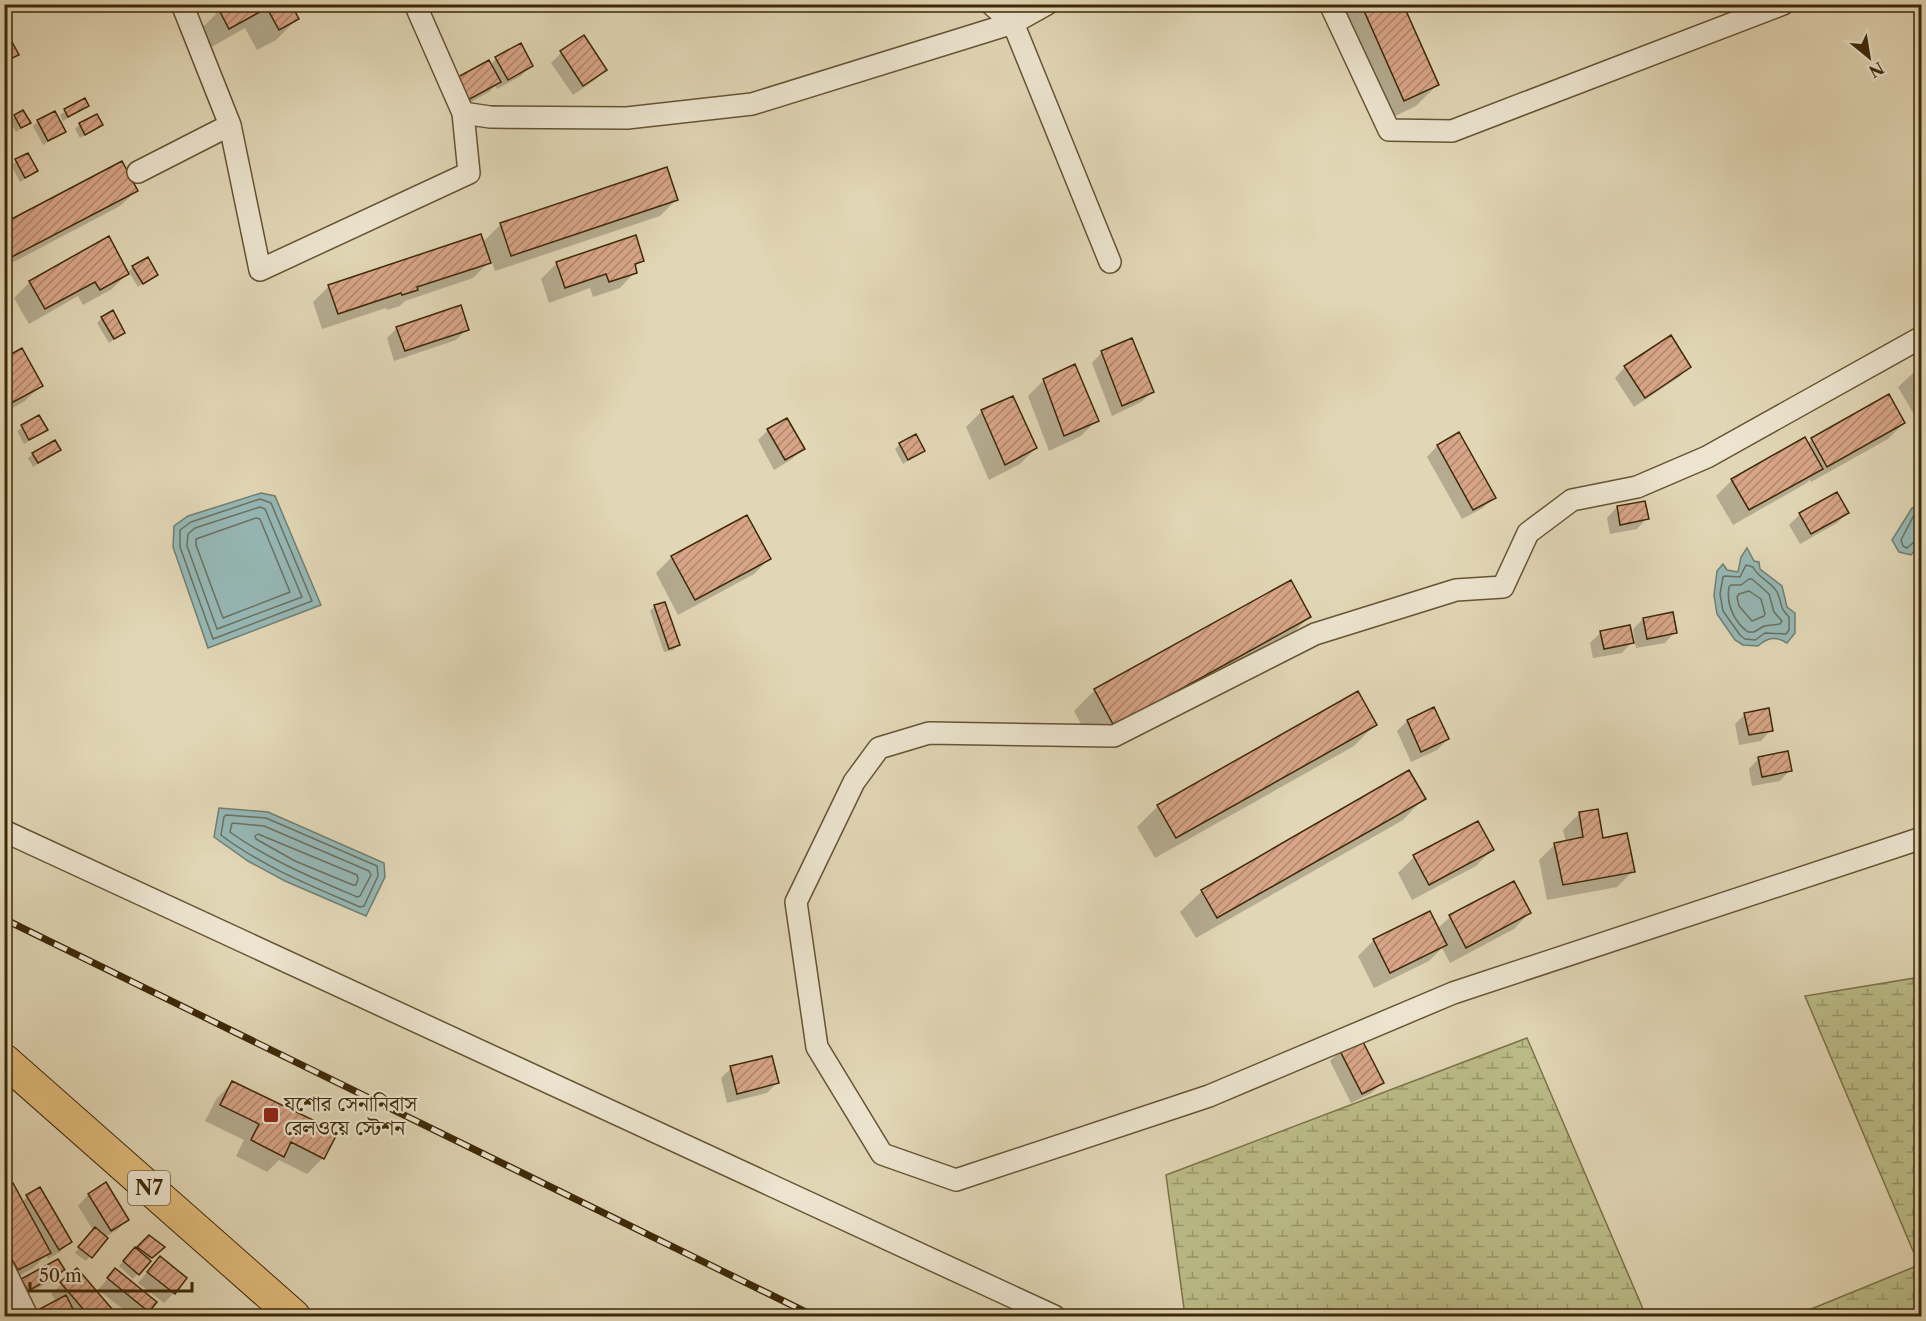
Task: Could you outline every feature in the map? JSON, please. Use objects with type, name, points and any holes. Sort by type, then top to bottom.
[{"type":"highway","name":"N7","points":[[4,1060],[294,1317]]},
{"type":"street","points":[[182,4],[230,125],[260,270],[469,173],[463,113],[415,4]]},
{"type":"street","points":[[991,4],[1013,23],[1110,262]]},
{"type":"street","points":[[463,113],[490,117],[627,118],[752,104],[1013,23],[1047,4]]},
{"type":"street","points":[[1330,4],[1389,130],[1452,131],[1783,4]]},
{"type":"street","points":[[138,172],[230,125]]},
{"type":"street","points":[[1922,337],[1707,457],[1637,487],[1572,500],[1528,534],[1503,587],[1456,590],[1315,634],[1114,736],[928,733],[879,748],[854,782],[796,902],[817,1047],[882,1154],[956,1179],[1209,1096],[1453,993],[1922,838]]},
{"type":"street","points":[[4,831],[1054,1317]]},
{"type":"street","points":[[4,1269],[27,1317]]},
{"type":"green space","points":[[1921,977],[1921,1316],[1794,1316],[1919,1265],[1805,996]]},
{"type":"green space","points":[[1527,1038],[1646,1316],[1185,1316],[1166,1175]]},
{"type":"water","points":[[261,493],[275,496],[321,605],[208,648],[173,547],[174,526],[188,516]]},
{"type":"water","points":[[1912,508],[1921,508],[1921,546],[1911,555],[1899,552],[1892,540]]},
{"type":"water","points":[[1747,548],[1754,561],[1759,562],[1760,569],[1782,586],[1787,607],[1795,613],[1795,633],[1787,643],[1772,638],[1758,646],[1743,645],[1735,640],[1717,614],[1714,595],[1717,571],[1723,564],[1727,570],[1738,572],[1741,557]]},
{"type":"water","points":[[219,808],[268,812],[384,863],[385,877],[366,916],[285,881],[248,861],[214,837]]},
{"type":"building","points":[[228,4],[291,4],[299,19],[279,30],[267,8],[229,29],[219,10]]},
{"type":"building","points":[[1361,4],[1403,4],[1439,85],[1404,101]]},
{"type":"building","points":[[584,35],[607,70],[583,86],[560,51]]},
{"type":"building","points":[[11,40],[19,55],[6,61],[4,44]]},
{"type":"building","points":[[521,43],[533,66],[508,80],[495,57]]},
{"type":"building","points":[[489,60],[501,82],[468,100],[456,78]]},
{"type":"building","points":[[85,98],[89,106],[68,117],[64,109]]},
{"type":"building","points":[[23,110],[31,123],[21,128],[14,115]]},
{"type":"building","points":[[55,111],[66,132],[48,141],[37,120]]},
{"type":"building","points":[[97,114],[103,125],[85,135],[79,123]]},
{"type":"building","points":[[28,153],[38,171],[25,178],[15,159]]},
{"type":"building","points":[[122,161],[138,191],[4,261],[4,223]]},
{"type":"building","points":[[667,167],[678,200],[511,256],[500,223]]},
{"type":"building","points":[[481,234],[491,263],[417,287],[418,290],[402,295],[401,293],[338,314],[328,285]]},
{"type":"building","points":[[636,235],[644,261],[635,264],[637,273],[609,282],[606,274],[565,288],[556,262]]},
{"type":"building","points":[[109,236],[129,274],[100,290],[95,282],[45,309],[29,281]]},
{"type":"building","points":[[148,257],[158,275],[143,284],[132,266]]},
{"type":"building","points":[[461,305],[469,330],[405,351],[396,327]]},
{"type":"building","points":[[113,310],[125,333],[114,339],[101,317]]},
{"type":"building","points":[[1671,335],[1691,367],[1645,398],[1624,366]]},
{"type":"building","points":[[1132,338],[1154,392],[1122,406],[1101,351]]},
{"type":"building","points":[[22,348],[43,386],[4,407],[4,358]]},
{"type":"building","points":[[1075,364],[1099,421],[1064,436],[1043,379]]},
{"type":"building","points":[[1889,394],[1905,423],[1827,467],[1811,438]]},
{"type":"building","points":[[1013,396],[1037,448],[1005,465],[981,410]]},
{"type":"building","points":[[39,415],[48,430],[29,440],[21,425]]},
{"type":"building","points":[[787,418],[805,449],[785,460],[767,429]]},
{"type":"building","points":[[1459,432],[1496,498],[1473,510],[1437,445]]},
{"type":"building","points":[[916,434],[925,451],[908,460],[899,443]]},
{"type":"building","points":[[1805,437],[1823,469],[1749,510],[1731,479]]},
{"type":"building","points":[[55,440],[61,450],[38,463],[32,453]]},
{"type":"building","points":[[1837,492],[1849,513],[1811,534],[1799,513]]},
{"type":"building","points":[[1645,501],[1649,519],[1620,525],[1617,506]]},
{"type":"building","points":[[747,515],[771,559],[695,600],[671,556]]},
{"type":"building","points":[[1291,580],[1311,617],[1114,726],[1094,689]]},
{"type":"building","points":[[665,602],[680,645],[669,649],[654,605]]},
{"type":"building","points":[[1673,612],[1677,633],[1647,639],[1643,618]]},
{"type":"building","points":[[1630,625],[1634,643],[1604,649],[1600,631]]},
{"type":"building","points":[[1358,691],[1377,725],[1176,838],[1157,805]]},
{"type":"building","points":[[1434,707],[1449,739],[1421,752],[1407,720]]},
{"type":"building","points":[[1769,708],[1773,731],[1749,735],[1744,713]]},
{"type":"building","points":[[1788,751],[1792,771],[1762,777],[1758,757]]},
{"type":"building","points":[[1409,770],[1426,799],[1217,918],[1201,890]]},
{"type":"building","points":[[1598,809],[1603,838],[1627,833],[1635,872],[1563,885],[1554,843],[1583,837],[1579,812]]},
{"type":"building","points":[[1478,821],[1494,850],[1429,885],[1413,855]]},
{"type":"building","points":[[1514,881],[1531,913],[1466,948],[1449,915]]},
{"type":"building","points":[[1430,911],[1447,945],[1390,973],[1373,939]]},
{"type":"building","points":[[1361,1038],[1384,1083],[1362,1094],[1339,1049]]},
{"type":"building","points":[[772,1056],[779,1083],[737,1094],[730,1066]]},
{"type":"building","name":"যশোর সেনানিবাস রেলওয়ে স্টেশন","points":[[232,1081],[338,1132],[324,1159],[291,1142],[284,1157],[251,1140],[259,1124],[220,1105]]},
{"type":"building","points":[[106,1182],[129,1220],[111,1231],[88,1194]]},
{"type":"building","points":[[13,1183],[51,1253],[18,1270],[4,1246],[4,1187]]},
{"type":"building","points":[[40,1187],[72,1242],[59,1250],[26,1195]]},
{"type":"building","points":[[95,1227],[108,1238],[92,1258],[78,1247]]},
{"type":"building","points":[[149,1235],[165,1247],[152,1258],[137,1247]]},
{"type":"building","points":[[135,1247],[151,1261],[139,1275],[123,1261]]},
{"type":"building","points":[[160,1256],[187,1278],[175,1294],[147,1272]]},
{"type":"building","points":[[58,1259],[65,1270],[28,1291],[21,1279]]},
{"type":"building","points":[[77,1268],[118,1316],[89,1316],[60,1282]]},
{"type":"building","points":[[115,1268],[157,1302],[149,1312],[107,1278]]},
{"type":"building","points":[[4,1285],[22,1316],[4,1316]]},
{"type":"building","points":[[66,1295],[74,1311],[65,1316],[39,1316],[36,1311]]},
{"type":"railway","points":[[4,919],[814,1316]]},
{"type":"place","name":"যশোর সেনানিবাস রেলওয়ে স্টেশন","points":[[271,1115]]}]
